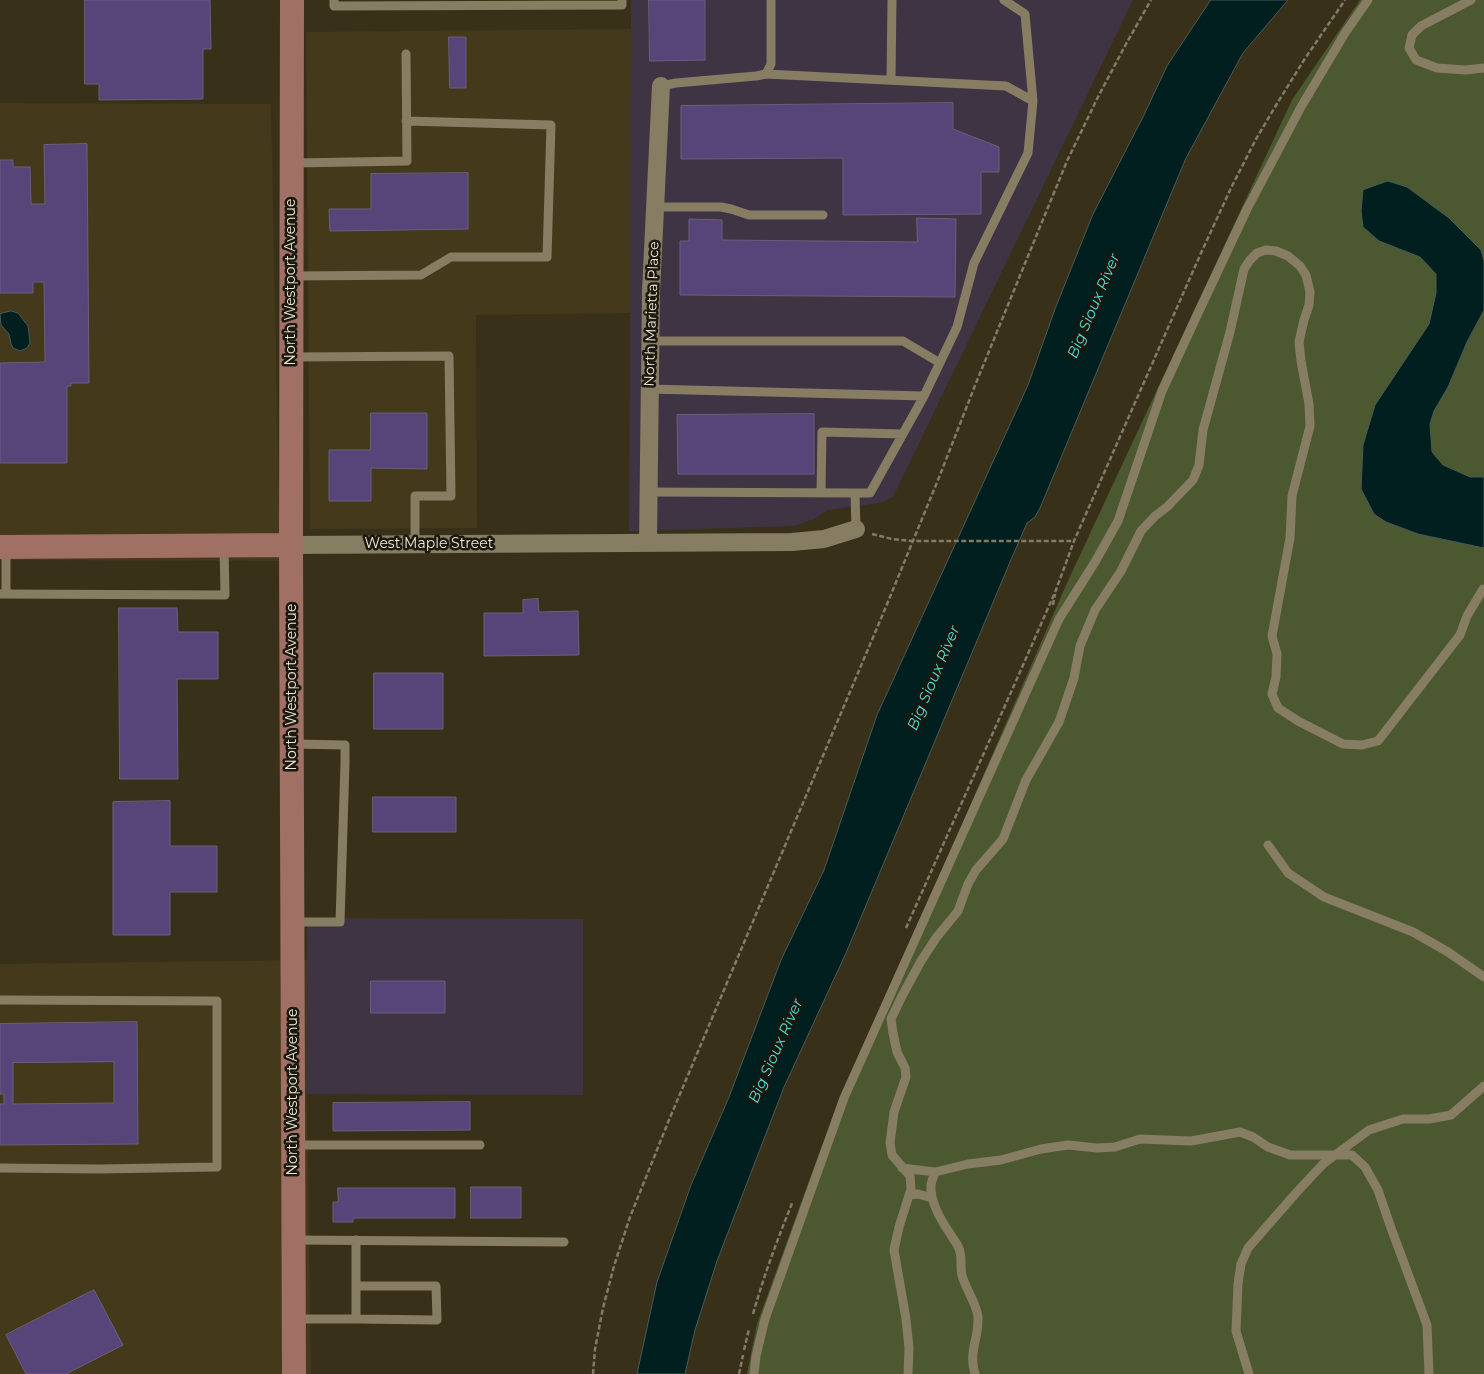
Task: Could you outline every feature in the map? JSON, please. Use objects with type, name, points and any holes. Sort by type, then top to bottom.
[{"type":"main road","name":"North Westport Avenue","points":[[292,0],[291,545],[294,1374]]},
{"type":"main road","name":"West Maple Street","points":[[3,547],[291,545]]},
{"type":"street","name":"North Marietta Place","points":[[648,543],[650,341],[661,86]]},
{"type":"street","name":"West Maple Street","points":[[291,545],[809,541],[840,535],[856,529]]},
{"type":"lane","points":[[334,0],[334,6],[364,6],[622,5],[622,0]]},
{"type":"lane","points":[[766,74],[771,64],[771,0]]},
{"type":"lane","points":[[891,80],[892,0]]},
{"type":"lane","points":[[648,492],[870,493],[924,396],[957,327],[974,263],[1028,153],[1033,101],[1025,14],[1004,0]]},
{"type":"lane","points":[[754,1374],[756,1356],[765,1319],[841,1107],[920,928],[1059,618],[1096,562],[1118,521],[1162,391],[1243,217],[1301,107],[1345,33],[1368,0]]},
{"type":"lane","points":[[1471,0],[1421,26],[1412,35],[1409,48],[1416,60],[1437,68],[1465,70],[1484,68]]},
{"type":"lane","points":[[291,163],[407,161],[406,54]]},
{"type":"lane","points":[[661,86],[766,74],[1006,86],[1033,101]]},
{"type":"lane","points":[[291,276],[421,275],[452,257],[547,257],[552,125],[406,121]]},
{"type":"lane","points":[[655,207],[721,207],[749,215],[823,215]]},
{"type":"lane","points":[[908,1374],[909,1348],[906,1319],[894,1250],[910,1190],[910,1176],[892,1155],[890,1142],[894,1112],[906,1077],[905,1068],[897,1052],[891,1019],[921,961],[958,910],[968,884],[976,870],[1003,838],[1026,780],[1059,722],[1074,678],[1080,646],[1096,610],[1121,571],[1142,531],[1193,480],[1198,465],[1202,430],[1230,332],[1244,269],[1257,253],[1266,250],[1276,251],[1288,256],[1300,266],[1306,275],[1310,292],[1309,305],[1299,342],[1309,404],[1310,426],[1292,496],[1290,538],[1272,636],[1277,654],[1276,677],[1272,694],[1278,708],[1298,721],[1343,744],[1362,745],[1378,741],[1460,635],[1467,616],[1483,589]]},
{"type":"lane","points":[[650,341],[903,341],[940,363]]},
{"type":"lane","points":[[291,357],[449,356],[452,496],[415,496],[415,544]]},
{"type":"lane","points":[[649,389],[924,396]]},
{"type":"lane","points":[[821,493],[822,432],[903,434]]},
{"type":"lane","points":[[855,493],[856,529]]},
{"type":"lane","points":[[3,547],[3,594],[225,595],[224,546]]},
{"type":"lane","points":[[292,744],[345,744],[345,797],[340,922],[292,922]]},
{"type":"lane","points":[[1268,845],[1288,873],[1324,896],[1413,932],[1448,952],[1484,977]]},
{"type":"lane","points":[[0,1000],[217,1001],[217,1166],[0,1168]]},
{"type":"lane","points":[[1249,1374],[1236,1331],[1238,1284],[1241,1264],[1248,1248],[1323,1164],[1369,1130],[1403,1119],[1451,1115],[1484,1086]]},
{"type":"lane","points":[[902,1168],[935,1172],[1068,1145],[1097,1148],[1115,1147],[1140,1139],[1191,1141],[1240,1132],[1253,1137],[1268,1147],[1290,1155],[1352,1155],[1365,1166],[1378,1190],[1427,1325],[1429,1374]]},
{"type":"lane","points":[[293,1145],[480,1145]]},
{"type":"lane","points":[[935,1172],[931,1185],[932,1198],[945,1226],[961,1253],[962,1274],[978,1314],[977,1335],[972,1356],[972,1366],[975,1374]]},
{"type":"lane","points":[[910,1190],[931,1185]]},
{"type":"lane","points":[[910,1190],[932,1198]]},
{"type":"lane","points":[[293,1240],[564,1242]]},
{"type":"lane","points":[[356,1240],[356,1319]]},
{"type":"lane","points":[[294,1319],[437,1320],[436,1286],[356,1286]]},
{"type":"path","points":[[593,1374],[602,1308],[614,1266],[630,1217],[669,1120],[881,618],[979,374],[1068,161],[1098,97],[1151,0]]},
{"type":"path","points":[[856,529],[876,536],[912,541],[1074,540],[1200,253],[1232,186],[1256,139],[1283,93],[1345,0]]},
{"type":"shaded area","points":[[631,0],[1133,0],[893,497],[880,503],[828,510],[814,519],[794,526],[629,531]]},
{"type":"shaded area","points":[[632,29],[634,311],[629,313],[476,315],[477,528],[310,529],[306,32]]},
{"type":"shaded area","points":[[0,103],[271,104],[280,561],[0,560]]},
{"type":"shaded area","points":[[307,918],[583,919],[583,1095],[307,1094]]},
{"type":"shaded area","points":[[307,960],[311,1374],[0,1374],[0,964]]},
{"type":"green space","points":[[1360,0],[1484,0],[1484,1374],[747,1374],[757,1324],[821,1148],[1067,583],[1292,100]]},
{"type":"water","name":"Big Sioux River","points":[[1211,0],[1288,0],[1243,53],[1186,158],[1040,508],[1035,517],[1027,523],[846,953],[784,1087],[717,1261],[695,1330],[685,1374],[637,1374],[657,1282],[691,1185],[729,1097],[781,960],[824,870],[877,715],[1028,385],[1055,309],[1093,214],[1167,66]]},
{"type":"water","points":[[1388,181],[1407,187],[1449,218],[1481,250],[1484,261],[1484,310],[1467,342],[1448,387],[1434,411],[1430,424],[1432,452],[1443,465],[1470,477],[1484,477],[1484,548],[1418,534],[1386,522],[1374,514],[1361,489],[1363,445],[1375,405],[1429,324],[1436,293],[1436,274],[1420,257],[1379,241],[1363,227],[1361,211],[1363,190]]},
{"type":"water","points":[[11,311],[18,313],[28,326],[30,343],[27,348],[20,351],[13,348],[9,334],[1,325],[0,314]]},
{"type":"building","points":[[85,0],[210,0],[211,49],[203,49],[203,99],[99,100],[99,84],[85,84]]},
{"type":"building","points":[[649,0],[705,0],[705,60],[650,61]]},
{"type":"building","points":[[449,37],[466,37],[466,88],[450,88]]},
{"type":"building","points":[[953,103],[953,129],[999,147],[999,172],[981,172],[981,214],[843,215],[843,158],[681,159],[681,106]]},
{"type":"building","points":[[87,144],[89,383],[71,383],[71,386],[67,386],[67,463],[0,463],[0,363],[45,362],[44,282],[33,282],[33,293],[0,293],[0,160],[13,160],[13,167],[30,167],[31,204],[45,204],[44,145]]},
{"type":"building","points":[[468,173],[468,229],[330,231],[329,209],[371,209],[371,174]]},
{"type":"building","points":[[917,218],[956,219],[955,297],[680,295],[680,241],[689,241],[689,219],[722,220],[722,240],[917,242]]},
{"type":"building","points":[[371,413],[427,413],[427,469],[371,468],[371,501],[329,501],[329,450],[370,450]]},
{"type":"building","points":[[814,414],[814,474],[678,474],[677,415]]},
{"type":"building","points":[[538,599],[539,612],[578,611],[579,655],[484,656],[484,613],[523,613],[523,600]]},
{"type":"building","points":[[119,608],[177,608],[178,632],[218,632],[218,679],[177,679],[178,779],[120,779]]},
{"type":"building","points":[[374,673],[443,673],[443,729],[374,729]]},
{"type":"building","points":[[373,797],[456,797],[456,832],[373,832]]},
{"type":"building","points":[[170,801],[170,846],[217,846],[217,892],[170,892],[170,935],[113,935],[113,802]]},
{"type":"building","points":[[371,981],[445,981],[445,1013],[371,1013]]},
{"type":"building","points":[[137,1022],[138,1144],[0,1145],[0,1104],[4,1104],[4,1094],[0,1094],[0,1024]],"holes":[[[114,1062],[114,1103],[13,1104],[13,1063]]]},
{"type":"building","points":[[470,1102],[470,1130],[333,1131],[333,1103]]},
{"type":"building","points":[[471,1187],[521,1187],[521,1218],[471,1218]]},
{"type":"building","points":[[338,1188],[455,1188],[455,1218],[353,1218],[353,1222],[333,1222],[333,1202],[338,1202]]},
{"type":"building","points":[[94,1290],[123,1345],[66,1374],[26,1374],[6,1335]]}]
